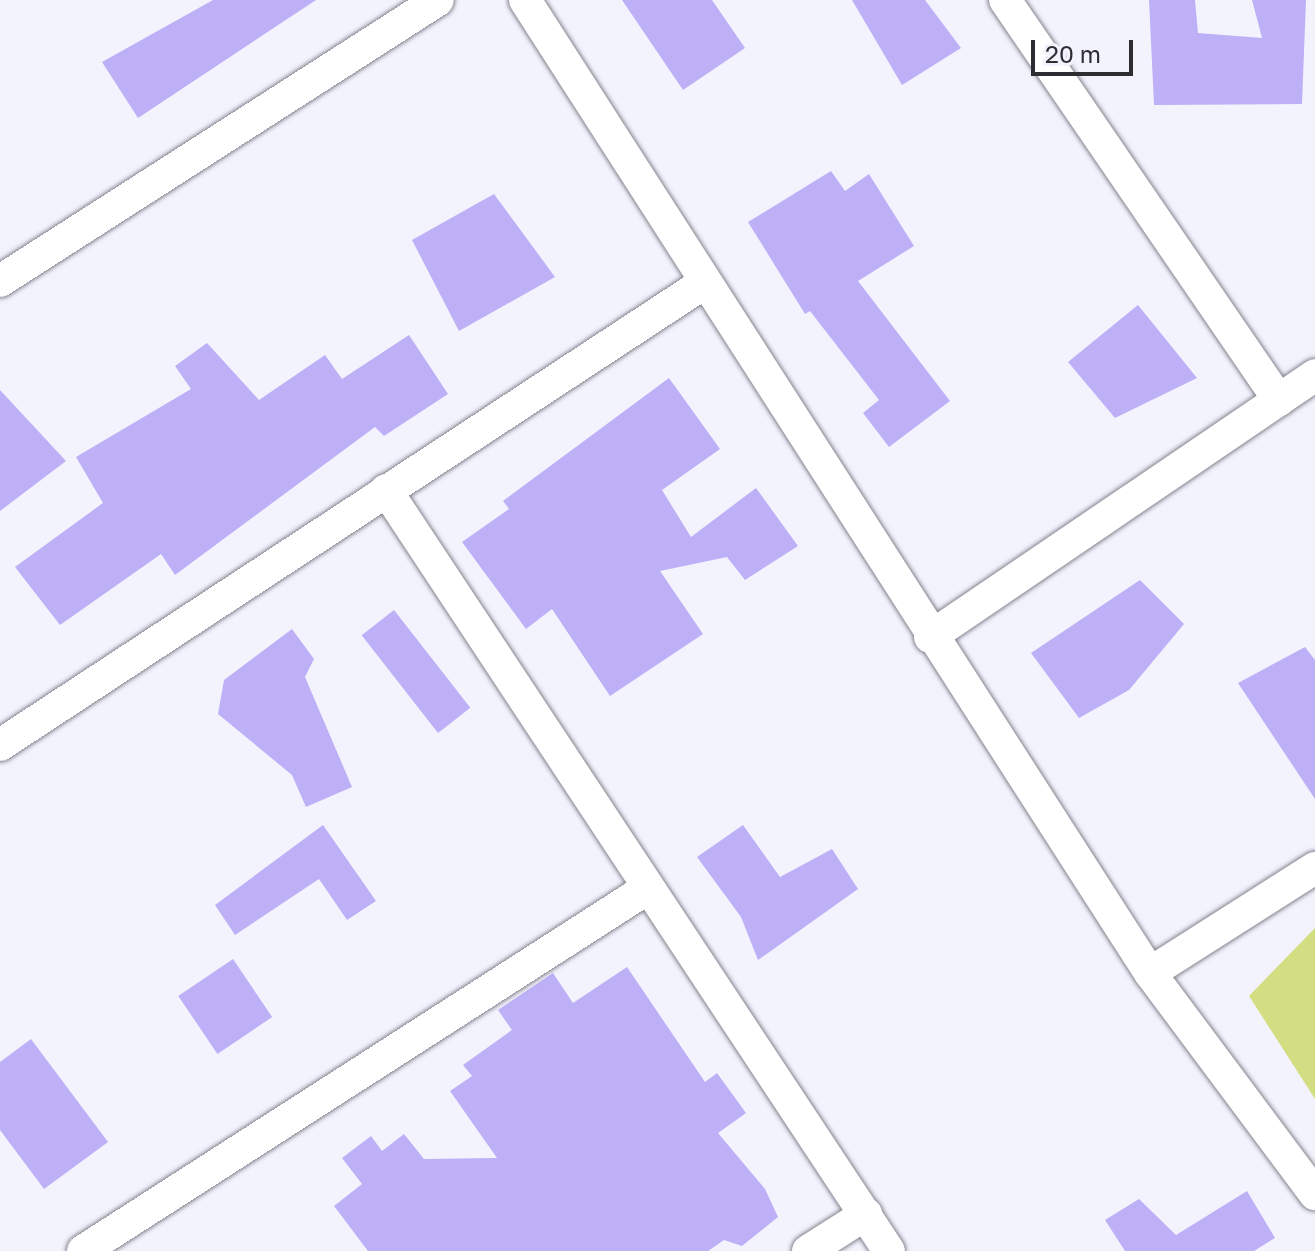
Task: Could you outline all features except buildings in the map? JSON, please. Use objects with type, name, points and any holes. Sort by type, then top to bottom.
[{"type":"street","points":[[0,281],[438,0]]},
{"type":"street","points":[[525,0],[930,637],[1150,973],[1315,1194]]},
{"type":"street","points":[[1005,0],[1279,400]]},
{"type":"street","points":[[0,745],[704,283]]},
{"type":"street","points":[[930,637],[1315,375]]},
{"type":"street","points":[[386,490],[889,1251]]},
{"type":"street","points":[[1150,973],[1315,868]]},
{"type":"street","points":[[83,1251],[648,888]]},
{"type":"street","points":[[808,1251],[866,1214]]},
{"type":"green space","points":[[1315,928],[1315,1099],[1249,996]]}]
